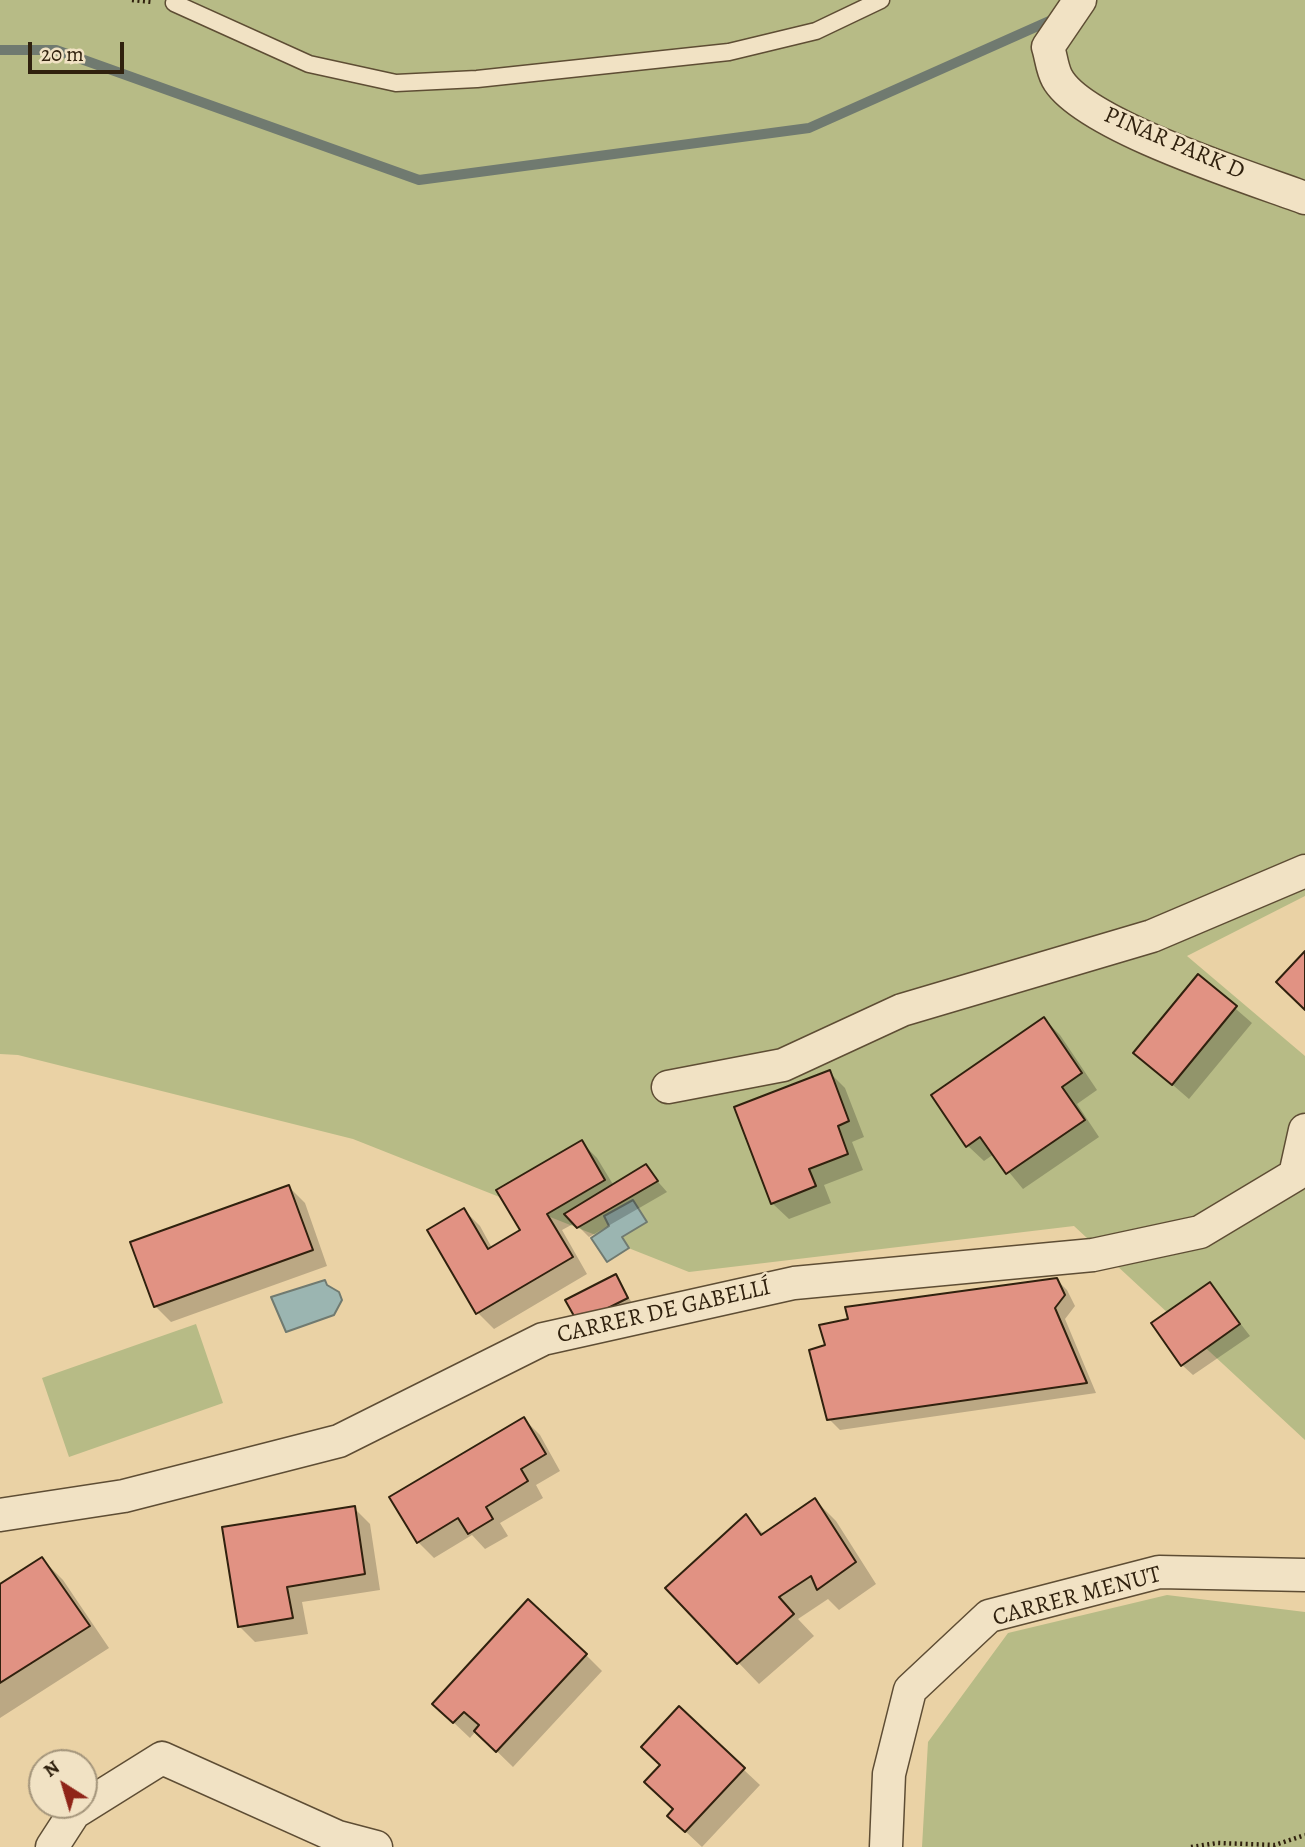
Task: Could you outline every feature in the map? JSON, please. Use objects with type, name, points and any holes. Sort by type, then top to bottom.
[{"type":"street","name":"PINAR PARK D","points":[[1080,0],[1048,47],[1057,79],[1079,101],[1130,130],[1305,198]]},
{"type":"street","points":[[668,1087],[783,1065],[902,1010],[1152,936],[1305,871]]},
{"type":"street","name":"CARRER DE GABELLÍ","points":[[0,1515],[124,1496],[339,1441],[543,1339],[794,1283],[1093,1255],[1200,1231],[1295,1175],[1305,1130]]},
{"type":"street","name":"CARRER MENUT","points":[[886,1847],[889,1774],[910,1690],[989,1616],[1159,1572],[1305,1575]]},
{"type":"street","points":[[52,1847],[74,1813],[162,1758],[338,1836],[376,1847]]},
{"type":"lane","points":[[174,4],[309,64],[396,83],[541,73],[729,52],[816,31],[881,0]]},
{"type":"path","points":[[1191,1847],[1217,1843],[1275,1845],[1305,1835]]},
{"type":"green space","points":[[0,0],[1305,0],[1305,896],[1187,956],[1305,1056],[1305,1440],[1074,1226],[689,1272],[353,1139],[18,1055],[0,1054]]},
{"type":"green space","points":[[196,1324],[223,1403],[69,1457],[42,1378]]},
{"type":"green space","points":[[1167,1595],[1305,1612],[1305,1847],[922,1847],[928,1742],[1008,1633]]},
{"type":"water","points":[[633,1200],[647,1222],[622,1237],[629,1248],[607,1262],[591,1238],[609,1226],[604,1216]]},
{"type":"water","points":[[325,1280],[327,1285],[339,1292],[342,1300],[334,1315],[286,1332],[271,1297]]},
{"type":"building","points":[[1305,951],[1305,1010],[1276,982]]},
{"type":"building","points":[[1198,974],[1237,1006],[1172,1085],[1133,1053]]},
{"type":"building","points":[[1044,1017],[1082,1073],[1062,1087],[1085,1120],[1006,1174],[980,1137],[966,1147],[931,1095]]},
{"type":"building","points":[[830,1070],[849,1121],[838,1126],[848,1154],[809,1169],[816,1186],[771,1204],[734,1107]]},
{"type":"building","points":[[582,1140],[605,1180],[547,1214],[573,1257],[476,1314],[427,1230],[464,1208],[488,1249],[520,1230],[496,1190]]},
{"type":"building","points":[[646,1164],[658,1181],[577,1228],[564,1214]]},
{"type":"building","points":[[289,1185],[313,1250],[154,1307],[130,1242]]},
{"type":"building","points":[[616,1274],[628,1298],[578,1323],[565,1300]]},
{"type":"building","points":[[1057,1278],[1065,1295],[1055,1308],[1087,1383],[827,1420],[809,1350],[825,1345],[819,1325],[848,1319],[845,1307]]},
{"type":"building","points":[[1210,1282],[1240,1324],[1181,1366],[1151,1323]]},
{"type":"building","points":[[524,1417],[546,1454],[521,1469],[528,1481],[486,1507],[493,1519],[468,1534],[458,1518],[417,1543],[389,1497]]},
{"type":"building","points":[[815,1498],[856,1562],[817,1590],[811,1576],[779,1597],[794,1614],[737,1664],[665,1588],[746,1514],[761,1535]]},
{"type":"building","points":[[355,1506],[365,1574],[287,1587],[293,1618],[238,1627],[222,1527]]},
{"type":"building","points":[[42,1557],[90,1626],[0,1683],[0,1584]]},
{"type":"building","points":[[528,1599],[587,1654],[496,1752],[474,1731],[479,1725],[464,1712],[453,1723],[432,1704]]},
{"type":"building","points":[[679,1706],[745,1768],[685,1832],[667,1816],[673,1809],[644,1782],[660,1765],[641,1747]]},
{"type":"waterway","points":[[0,50],[56,50],[419,180],[809,128],[1056,18]]}]
